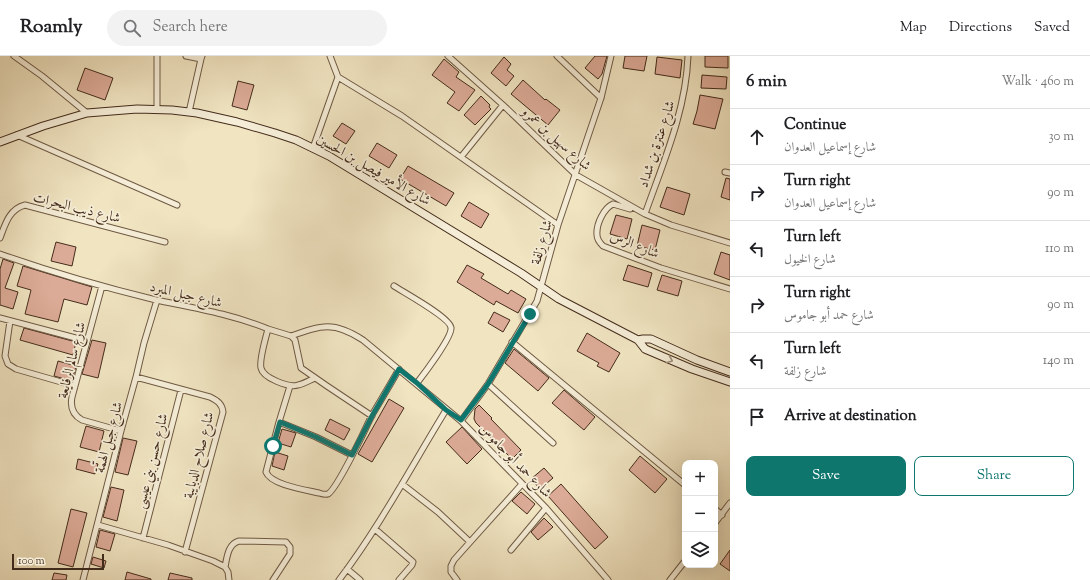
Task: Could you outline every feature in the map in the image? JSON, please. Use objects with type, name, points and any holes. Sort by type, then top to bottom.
[{"type":"street","points":[[14,56],[42,76],[87,113]]},
{"type":"street","points":[[157,56],[157,109]]},
{"type":"street","points":[[186,56],[201,58],[189,112]]},
{"type":"street","points":[[330,56],[338,77],[402,116],[558,225]]},
{"type":"street","name":"شارع سهيل بن عمرو","points":[[448,56],[503,105],[576,174],[639,212],[671,225],[730,243]]},
{"type":"street","points":[[557,56],[601,98]]},
{"type":"street","name":"شارع زلفة","points":[[461,420],[488,384],[512,342],[534,308],[558,225],[601,98],[611,56]]},
{"type":"street","name":"شارع عنترة بن شداد","points":[[645,214],[679,116],[688,56]]},
{"type":"street","points":[[313,148],[338,77]]},
{"type":"street","points":[[461,157],[503,105]]},
{"type":"street","name":"شارع الأمير فيصل بن الحسين","points":[[0,142],[16,135],[87,113],[157,109],[189,112],[223,119],[291,138],[313,148],[367,178],[521,273],[559,299],[638,340],[645,349],[692,369],[730,382]]},
{"type":"street","points":[[16,135],[177,206]]},
{"type":"street","name":"شارع الرس","points":[[639,212],[613,204],[609,206],[603,215],[598,228],[597,237],[602,245],[661,268],[730,289]]},
{"type":"street","name":"شارع ذيب البحرات","points":[[0,238],[12,212],[16,208],[24,205],[166,242]]},
{"type":"street","name":"شارع جبل المبرد","points":[[0,254],[102,286],[157,300],[199,308],[244,320],[291,336]]},
{"type":"street","name":"شارع سالم الرفايعة","points":[[102,286],[71,406],[77,417],[82,420],[121,431]]},
{"type":"street","points":[[394,286],[434,311],[450,324],[451,328],[449,336],[417,383]]},
{"type":"street","name":"شارع جبل الهمّة","points":[[83,580],[144,343],[157,300]]},
{"type":"street","points":[[0,318],[44,328],[87,341]]},
{"type":"street","points":[[10,321],[5,356],[8,364],[16,369],[75,386]]},
{"type":"street","name":"شارع حمد أبو جاموس","points":[[291,336],[318,327],[337,327],[346,330],[363,340],[417,383],[446,410],[461,420],[546,508],[608,580]]},
{"type":"street","points":[[268,329],[261,362],[262,372],[272,379],[290,386],[298,385],[315,378]]},
{"type":"street","points":[[291,336],[296,344],[301,368],[372,416]]},
{"type":"street","name":"شارع الأمير فيصل بن الحسين","points":[[638,340],[643,338],[651,339],[697,360],[730,372]]},
{"type":"street","points":[[512,342],[682,483]]},
{"type":"street","points":[[290,386],[266,472],[271,479],[283,484],[324,494],[329,493],[352,455],[399,369]]},
{"type":"street","name":"شارع صلاح الدبايبة","points":[[136,377],[210,397],[218,401],[222,407],[223,412],[186,552]]},
{"type":"street","points":[[488,384],[552,443]]},
{"type":"street","name":"شارع حسن بني عيسى","points":[[143,538],[181,390]]},
{"type":"street","points":[[339,580],[375,529],[446,410]]},
{"type":"street","points":[[280,422],[316,437],[352,455]]},
{"type":"street","points":[[402,484],[438,512],[470,542]]},
{"type":"street","points":[[457,580],[451,572],[451,566],[454,560],[522,484]]},
{"type":"street","points":[[718,520],[730,503]]},
{"type":"street","points":[[511,550],[546,508]]},
{"type":"street","points":[[718,512],[722,515]]},
{"type":"street","points":[[98,525],[168,545],[225,567],[228,572],[229,580]]},
{"type":"street","points":[[375,529],[413,562],[399,580]]},
{"type":"street","points":[[225,567],[229,550],[234,542],[286,542],[290,547],[290,554],[273,580]]},
{"type":"street","points":[[670,580],[682,565]]},
{"type":"street","points":[[347,569],[360,580]]},
{"type":"building","points":[[595,56],[607,56],[602,74],[598,79],[585,68]]},
{"type":"building","points":[[625,56],[647,56],[644,71],[623,68]]},
{"type":"building","points":[[705,56],[728,56],[728,68],[705,67]]},
{"type":"building","points":[[504,57],[511,64],[507,70],[514,76],[506,86],[491,73]]},
{"type":"building","points":[[657,57],[682,60],[680,78],[655,74]]},
{"type":"building","points":[[444,59],[459,72],[456,77],[475,90],[459,111],[447,103],[455,92],[432,75]]},
{"type":"building","points":[[85,68],[113,78],[105,100],[77,90]]},
{"type":"building","points":[[702,75],[727,77],[726,89],[701,88]]},
{"type":"building","points":[[523,80],[545,100],[546,99],[560,110],[548,125],[511,94]]},
{"type":"building","points":[[238,81],[254,85],[247,110],[232,106]]},
{"type":"building","points":[[700,95],[723,99],[715,129],[693,124]]},
{"type":"building","points":[[481,96],[490,105],[489,107],[491,109],[475,125],[464,115]]},
{"type":"building","points":[[342,123],[355,131],[346,144],[333,136]]},
{"type":"building","points":[[377,143],[397,155],[389,168],[369,156]]},
{"type":"building","points":[[408,166],[454,193],[446,206],[400,179]]},
{"type":"building","points":[[726,178],[730,179],[730,200],[721,197]]},
{"type":"building","points":[[667,187],[690,194],[684,215],[660,207]]},
{"type":"building","points":[[469,202],[489,214],[481,228],[461,216]]},
{"type":"building","points":[[616,215],[632,219],[627,239],[610,234]]},
{"type":"building","points":[[642,225],[660,230],[655,250],[637,246]]},
{"type":"building","points":[[56,242],[76,247],[72,266],[51,261]]},
{"type":"building","points":[[721,252],[730,255],[730,280],[714,274]]},
{"type":"building","points":[[3,259],[14,263],[5,288],[18,292],[13,309],[0,305],[0,269]]},
{"type":"building","points":[[467,265],[484,274],[481,278],[508,294],[511,290],[526,299],[518,313],[496,301],[494,305],[457,282]]},
{"type":"building","points":[[628,265],[652,273],[648,287],[623,280]]},
{"type":"building","points":[[23,266],[92,287],[87,305],[64,299],[58,322],[25,314],[31,290],[17,286]]},
{"type":"building","points":[[662,275],[682,281],[678,296],[657,290]]},
{"type":"building","points":[[494,312],[510,320],[503,332],[488,323]]},
{"type":"building","points":[[24,328],[76,342],[73,355],[20,340]]},
{"type":"building","points":[[587,333],[620,353],[609,372],[597,366],[599,363],[577,351]]},
{"type":"building","points":[[92,340],[106,343],[98,378],[82,374]]},
{"type":"building","points":[[514,349],[549,378],[538,391],[505,363]]},
{"type":"building","points":[[58,361],[76,366],[72,381],[54,376]]},
{"type":"building","points":[[564,390],[595,417],[584,430],[552,403]]},
{"type":"building","points":[[389,399],[404,408],[372,462],[358,454]]},
{"type":"building","points":[[479,405],[521,450],[512,459],[476,423],[474,419],[475,409]]},
{"type":"building","points":[[330,419],[350,429],[344,440],[325,430]]},
{"type":"building","points":[[86,426],[104,431],[99,452],[80,447]]},
{"type":"building","points":[[462,427],[482,449],[467,464],[446,442]]},
{"type":"building","points":[[282,429],[296,433],[291,447],[278,443]]},
{"type":"building","points":[[123,438],[137,441],[128,475],[115,472]]},
{"type":"building","points":[[275,452],[288,456],[284,470],[272,466]]},
{"type":"building","points":[[640,456],[667,479],[655,493],[629,470]]},
{"type":"building","points":[[78,459],[98,464],[95,474],[76,469]]},
{"type":"building","points":[[544,468],[553,478],[540,489],[531,479]]},
{"type":"building","points":[[561,484],[608,537],[595,549],[548,496]]},
{"type":"building","points":[[111,487],[124,490],[117,521],[103,517]]},
{"type":"building","points":[[521,492],[535,504],[527,514],[512,501]]},
{"type":"building","points":[[71,509],[87,513],[73,567],[58,563]]},
{"type":"building","points":[[544,518],[553,527],[538,540],[531,532]]},
{"type":"building","points":[[100,530],[115,534],[110,551],[96,547]]},
{"type":"building","points":[[730,550],[730,571],[720,564]]},
{"type":"building","points":[[93,557],[106,561],[104,568],[91,564]]},
{"type":"building","points":[[127,572],[151,579],[151,580],[125,580]]},
{"type":"building","points":[[54,573],[67,575],[66,580],[52,580]]},
{"type":"building","points":[[170,573],[192,578],[192,580],[168,580]]},
{"type":"route","points":[[273,446],[280,422],[299,429],[352,455],[399,369],[417,383],[446,410],[461,420],[488,384],[530,314]]}]
